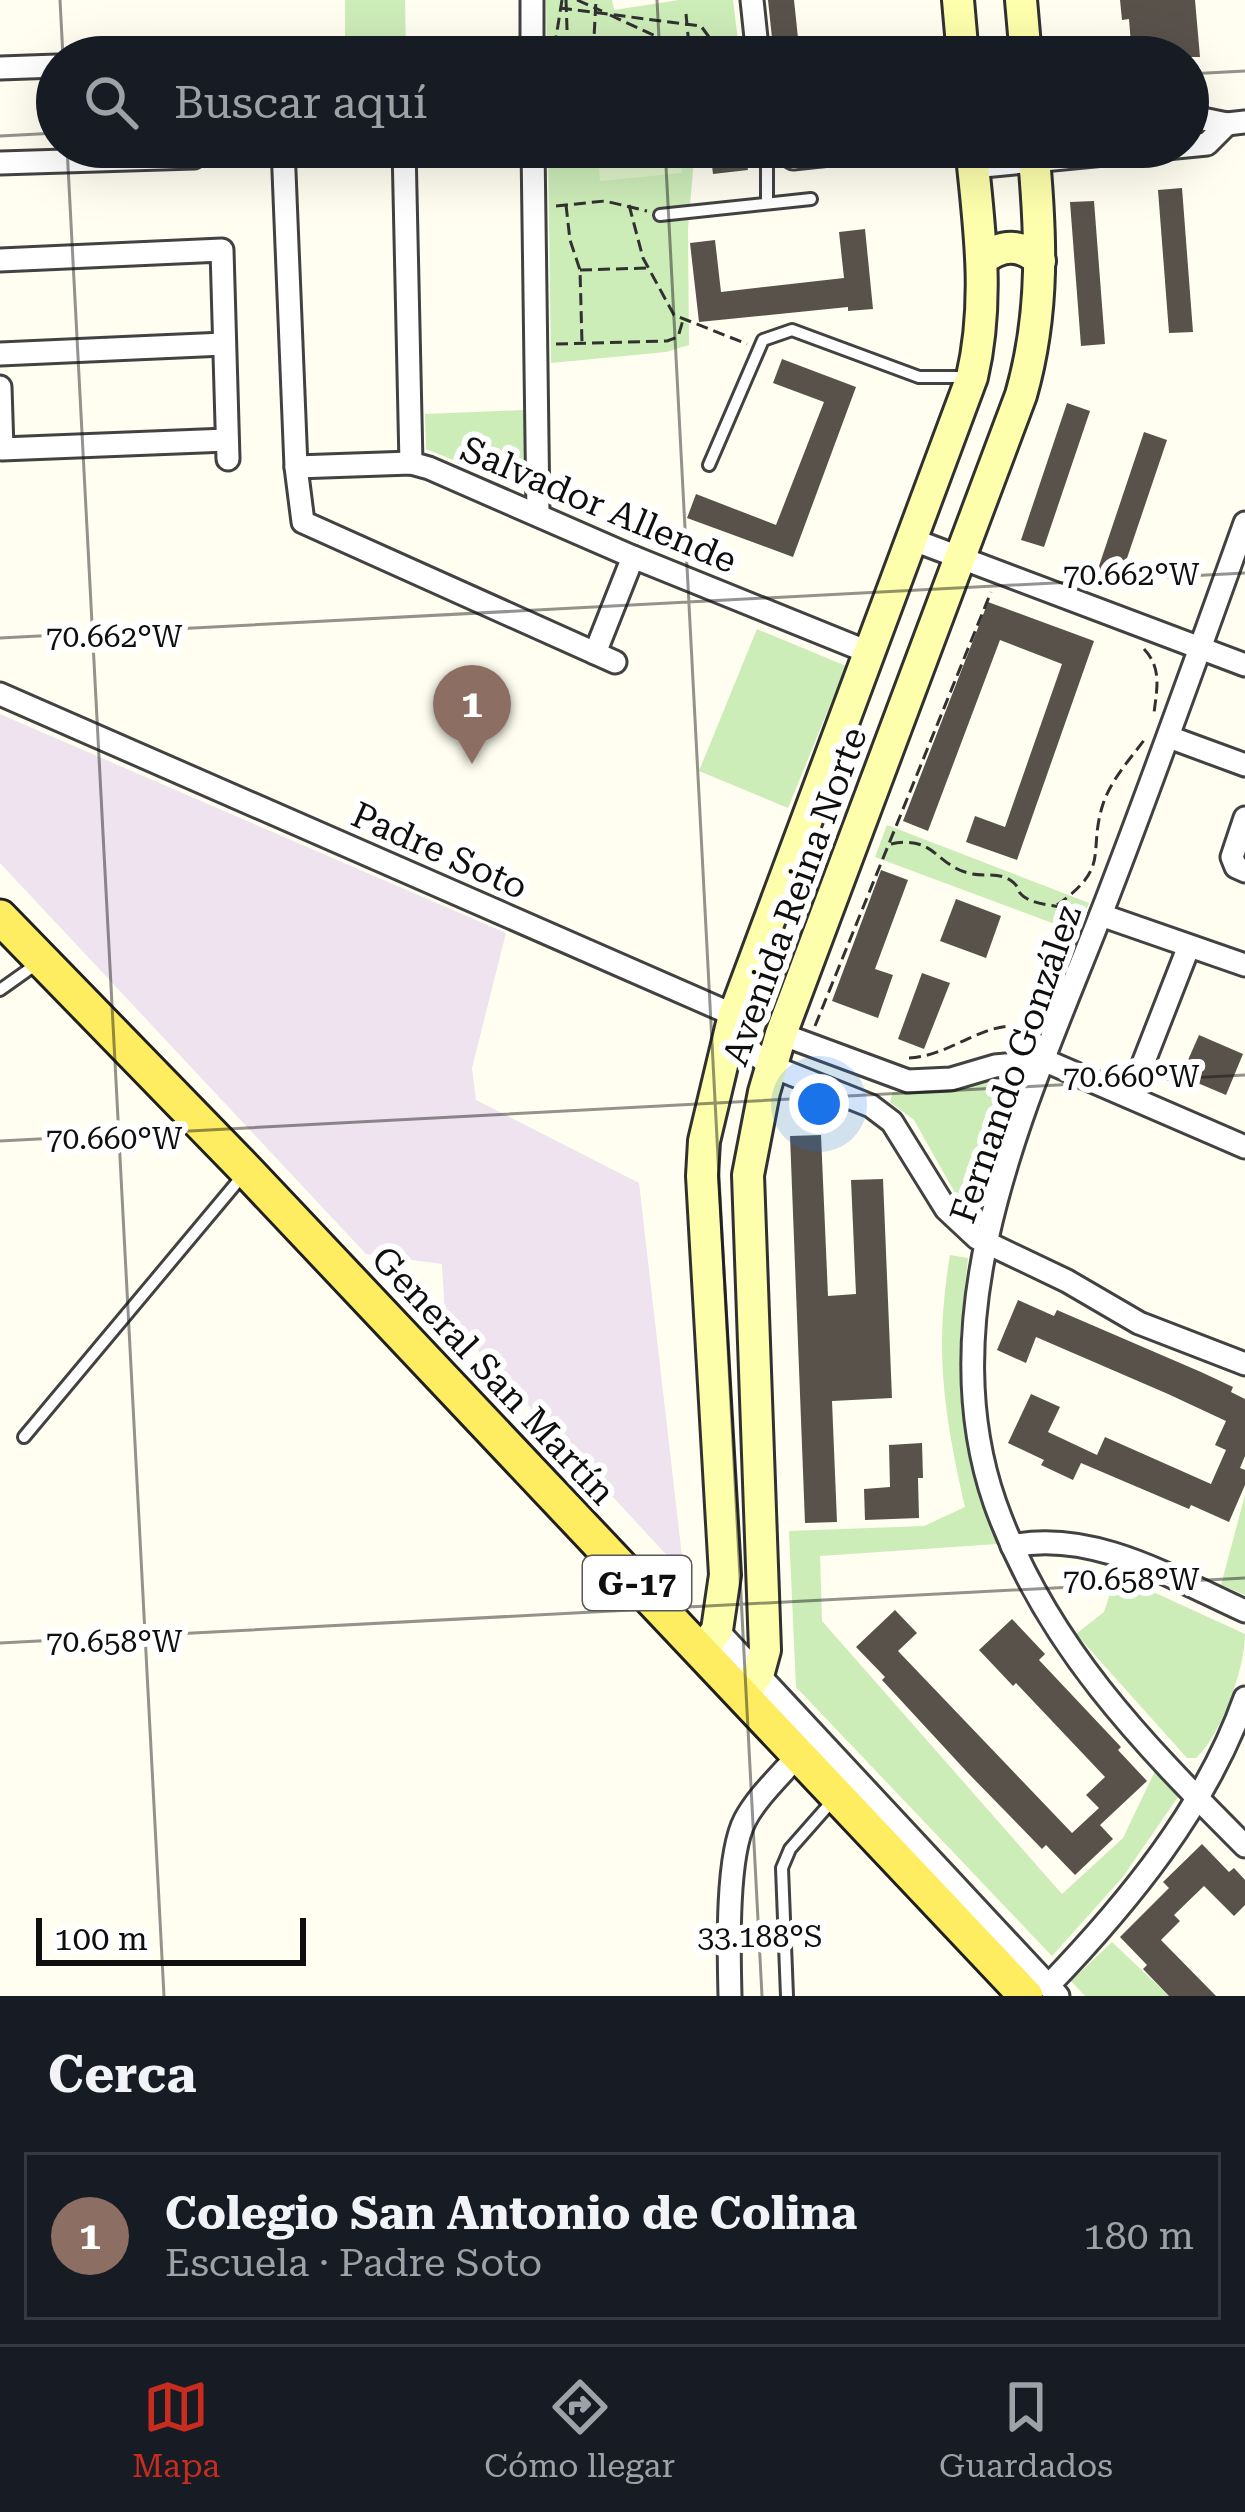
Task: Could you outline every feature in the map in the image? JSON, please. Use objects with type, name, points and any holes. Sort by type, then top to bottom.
[{"type":"main road","name":"General San Martín","points":[[0,917],[750,1684],[798,1755],[836,1797],[1044,1993]]},
{"type":"street","points":[[532,0],[532,36]]},
{"type":"street","points":[[752,0],[756,36]]},
{"type":"street","points":[[958,0],[961,36]]},
{"type":"street","points":[[1021,0],[1024,36]]},
{"type":"street","points":[[0,68],[36,67]]},
{"type":"street","points":[[1209,143],[1236,123]]},
{"type":"street","points":[[0,163],[36,161]]},
{"type":"street","points":[[284,168],[296,466],[303,522],[605,658],[633,557]]},
{"type":"street","points":[[404,168],[411,464]]},
{"type":"street","points":[[533,168],[538,513]]},
{"type":"street","name":"Avenida Reina Norte","points":[[709,1641],[724,1575],[702,1176],[704,1141],[731,1024],[972,377],[982,323],[982,260],[973,168]]},
{"type":"street","name":"Avenida Reina Norte","points":[[750,1684],[765,1650],[748,1175],[771,1066],[795,1040],[808,962],[1034,349],[1040,261],[1034,168]]},
{"type":"street","points":[[982,260],[994,250],[1011,247],[1028,250],[1040,261]]},
{"type":"street","points":[[0,260],[222,250],[227,450],[2,449],[0,387]]},
{"type":"street","points":[[0,354],[224,344]]},
{"type":"street","name":"Salvador Allende","points":[[296,466],[411,464],[868,652]]},
{"type":"street","name":"Fernando González","points":[[1245,523],[1101,915],[1044,1031],[1046,1061],[1004,1176],[975,1301],[973,1397],[994,1499],[1038,1599],[1081,1669],[1245,1846]]},
{"type":"street","points":[[911,539],[1245,665]]},
{"type":"street","name":"Padre Soto","points":[[0,694],[121,744],[731,1024],[771,1066],[871,1106],[892,1122],[946,1209],[976,1238],[1067,1281],[1139,1323],[1245,1364]]},
{"type":"street","points":[[1169,737],[1245,765]]},
{"type":"street","points":[[1245,818],[1232,857],[1245,872]]},
{"type":"street","points":[[1101,915],[1245,965]]},
{"type":"street","points":[[761,941],[808,962]]},
{"type":"street","points":[[1130,1097],[1190,946]]},
{"type":"street","points":[[731,1024],[795,1040],[908,1082],[1046,1061],[1245,1148]]},
{"type":"street","points":[[1012,1546],[1049,1542],[1122,1556],[1245,1611]]},
{"type":"street","name":"General San Martín","points":[[750,1684],[772,1693],[1044,1993]]},
{"type":"street","points":[[1044,1993],[1165,1850],[1197,1798],[1245,1698]]},
{"type":"street","points":[[730,1996],[737,1843],[745,1818],[798,1755]]},
{"type":"lane","points":[[766,168],[767,203]]},
{"type":"lane","points":[[660,214],[811,199]]},
{"type":"lane","points":[[709,465],[763,340],[775,333],[792,330],[919,377],[972,377]]},
{"type":"lane","points":[[0,990],[40,961]]},
{"type":"lane","points":[[24,1437],[247,1171]]},
{"type":"lane","points":[[787,1996],[782,1868],[790,1849],[836,1797]]},
{"type":"path","points":[[557,36],[564,0]]},
{"type":"path","points":[[578,0],[596,11]]},
{"type":"path","points":[[594,36],[596,0]]},
{"type":"path","points":[[563,8],[704,27],[708,36]]},
{"type":"path","points":[[563,8],[566,36]]},
{"type":"path","points":[[607,14],[655,36]]},
{"type":"path","points":[[686,14],[688,36]]},
{"type":"path","points":[[534,208],[605,201],[660,214]]},
{"type":"path","points":[[566,205],[580,270],[582,343]]},
{"type":"path","points":[[629,205],[648,268],[674,315],[760,349]]},
{"type":"path","points":[[580,270],[648,268]]},
{"type":"path","points":[[536,344],[667,341],[678,337],[684,319]]},
{"type":"path","points":[[795,1040],[888,844],[988,592],[999,591]]},
{"type":"path","points":[[1058,904],[1078,890],[1093,868],[1103,803],[1144,740],[1154,712],[1158,673],[1153,659],[1138,644],[1157,650]]},
{"type":"path","points":[[888,844],[910,840],[932,848],[962,871],[998,875],[1030,901],[1101,915]]},
{"type":"path","points":[[1069,940],[1072,908]]},
{"type":"path","points":[[1021,1062],[1044,1031],[1042,992],[1064,953]]},
{"type":"path","points":[[906,1059],[946,1051],[989,1028],[1006,1025],[1044,1031]]},
{"type":"shaded area","points":[[0,714],[506,933],[472,1068],[476,1100],[639,1183],[684,1574],[445,1315],[442,1264],[366,1254],[0,863]]},
{"type":"green space","points":[[345,0],[405,0],[406,36],[345,36]]},
{"type":"green space","points":[[546,0],[612,0],[614,10],[679,0],[733,0],[737,36],[547,36]]},
{"type":"green space","points":[[548,168],[693,168],[688,229],[689,345],[666,352],[551,363]]},
{"type":"green space","points":[[599,168],[681,168],[682,173],[600,181]]},
{"type":"green space","points":[[524,410],[527,490],[426,449],[425,414]]},
{"type":"green space","points":[[757,629],[846,666],[788,808],[699,771]]},
{"type":"green space","points":[[887,825],[1089,903],[1076,932],[875,857]]},
{"type":"green space","points":[[1004,1076],[1016,1078],[1020,1088],[979,1200],[959,1200],[914,1120],[890,1102],[893,1092],[936,1092]]},
{"type":"green space","points":[[950,1255],[968,1258],[960,1393],[997,1544],[820,1556],[822,1621],[1062,1894],[1123,1838],[1155,1771],[1180,1794],[1122,1878],[1052,1956],[796,1687],[789,1531],[924,1526],[965,1507],[942,1352]]},
{"type":"green space","points":[[1245,1495],[1245,1595],[1221,1585]]},
{"type":"green space","points":[[1116,1575],[1245,1634],[1230,1700],[1215,1733],[1196,1758],[1187,1758],[1076,1634],[1104,1612]]},
{"type":"green space","points":[[1112,1942],[1169,1996],[1085,1996],[1071,1981]]},
{"type":"building","points":[[768,0],[794,0],[798,36],[772,36]]},
{"type":"building","points":[[1120,0],[1195,0],[1198,36],[1130,36],[1129,19],[1122,20]]},
{"type":"building","points":[[712,168],[748,168],[748,170],[713,174]]},
{"type":"building","points":[[1182,188],[1193,332],[1169,333],[1158,190]]},
{"type":"building","points":[[1094,201],[1105,344],[1081,346],[1070,202]]},
{"type":"building","points":[[865,229],[873,309],[848,311],[848,307],[699,322],[690,243],[715,240],[721,292],[844,278],[839,232]]},
{"type":"building","points":[[782,359],[856,387],[793,557],[687,518],[696,494],[776,525],[824,402],[773,383]]},
{"type":"building","points":[[1067,403],[1090,411],[1044,547],[1021,540]]},
{"type":"building","points":[[1144,432],[1167,440],[1121,576],[1098,569]]},
{"type":"building","points":[[988,602],[1094,641],[1017,860],[966,842],[975,816],[1005,827],[1062,664],[1000,640],[928,831],[903,821]]},
{"type":"building","points":[[881,870],[908,880],[875,969],[893,975],[878,1018],[832,1001]]},
{"type":"building","points":[[956,899],[1001,916],[986,958],[940,941]]},
{"type":"building","points":[[922,973],[950,983],[924,1049],[898,1039]]},
{"type":"building","points":[[1199,1035],[1243,1054],[1226,1095],[1181,1076]]},
{"type":"building","points":[[821,1135],[828,1296],[856,1294],[851,1180],[883,1179],[892,1398],[832,1401],[837,1522],[805,1523],[790,1136]]},
{"type":"building","points":[[1018,1300],[1054,1316],[1057,1310],[1201,1372],[1233,1387],[1231,1392],[1245,1399],[1245,1456],[1240,1468],[1245,1470],[1245,1485],[1229,1522],[1081,1463],[1073,1480],[1008,1443],[1031,1394],[1060,1407],[1048,1432],[1097,1455],[1105,1437],[1211,1484],[1226,1450],[1215,1445],[1226,1421],[1168,1394],[1036,1337],[1026,1363],[997,1350]]},
{"type":"building","points":[[922,1443],[919,1518],[865,1520],[864,1489],[890,1487],[889,1445]]},
{"type":"building","points":[[895,1610],[917,1633],[898,1651],[1072,1833],[1099,1808],[1086,1795],[1105,1777],[979,1650],[1012,1619],[1045,1654],[1039,1660],[1147,1781],[1100,1825],[1113,1839],[1075,1875],[1046,1845],[1042,1849],[968,1773],[856,1647]]},
{"type":"building","points":[[1202,1844],[1229,1872],[1234,1868],[1245,1880],[1245,1905],[1234,1916],[1204,1886],[1174,1915],[1180,1921],[1161,1940],[1216,1996],[1169,1996],[1120,1937],[1169,1888],[1163,1882]]},
{"type":"place","name":"Colegio San Antonio de Colina","points":[[472,764]]}]
